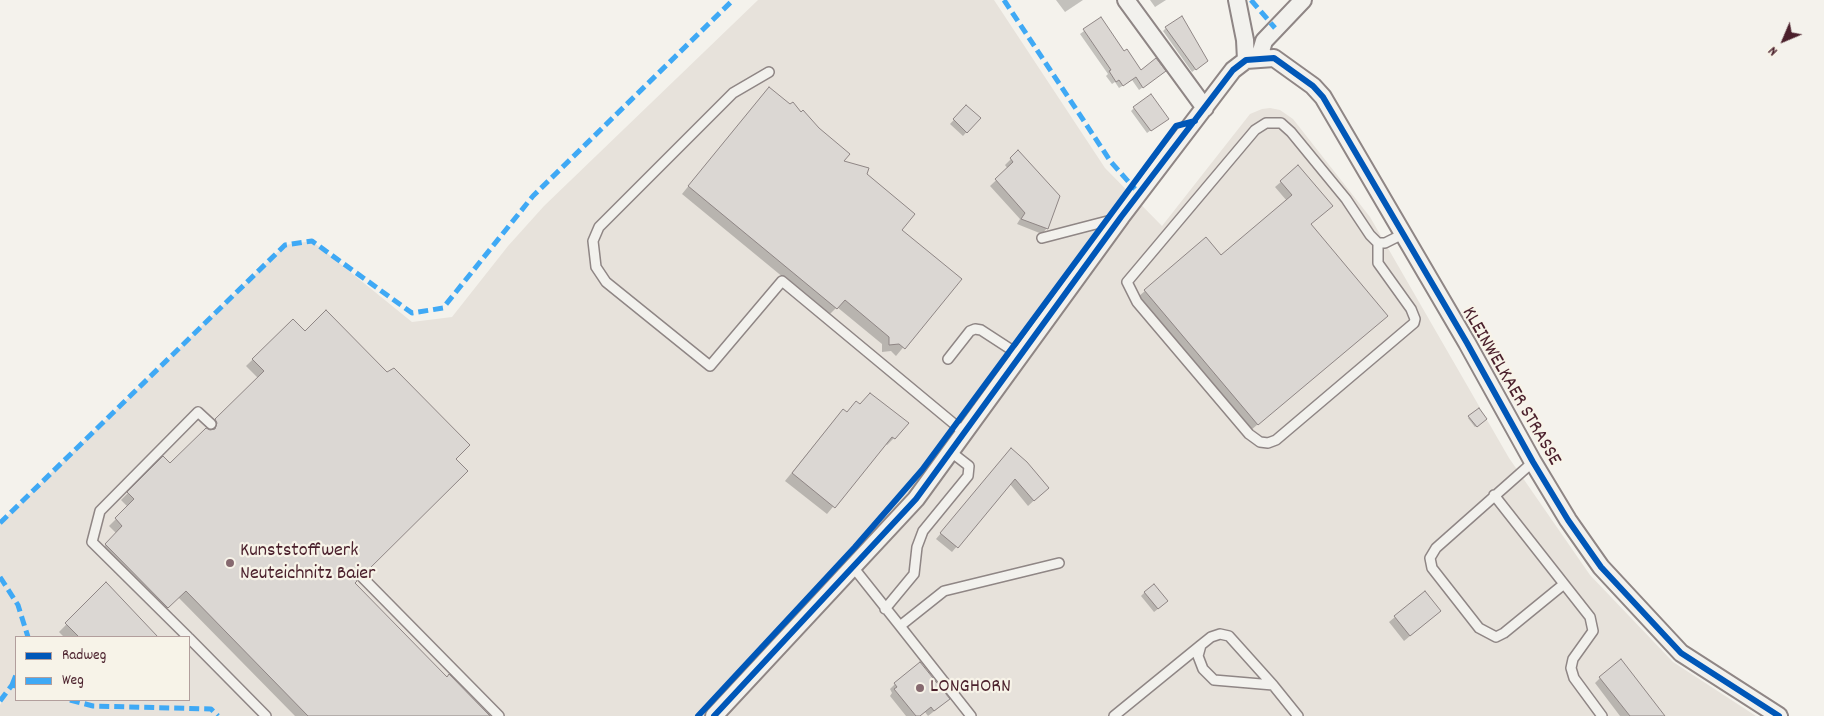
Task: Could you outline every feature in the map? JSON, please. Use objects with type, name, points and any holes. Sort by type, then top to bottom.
[{"type":"street","points":[[1126,0],[1205,108]]},
{"type":"street","points":[[1237,0],[1245,40],[1253,59]]},
{"type":"street","points":[[714,716],[916,499],[1121,218],[1233,70],[1253,59],[1264,41],[1303,0]]},
{"type":"street","name":"KLEINWELKAER STRASSE","points":[[1253,59],[1274,58],[1312,86],[1323,97],[1533,462],[1568,520],[1601,567],[1681,653],[1779,716]]},
{"type":"lane","points":[[769,72],[733,92],[599,227],[593,241],[596,267],[606,282],[710,366],[782,281],[965,433]]},
{"type":"lane","points":[[1266,123],[1281,123],[1291,132],[1346,199],[1378,243],[1378,263],[1412,309],[1415,319],[1414,323],[1276,440],[1268,443],[1260,442],[1249,434],[1137,302],[1127,282],[1255,130],[1266,123]]},
{"type":"lane","points":[[1042,238],[1121,218]]},
{"type":"lane","points":[[1378,243],[1385,243],[1403,234]]},
{"type":"lane","points":[[948,359],[970,331],[975,329],[981,330],[1021,356]]},
{"type":"lane","points":[[186,636],[92,542],[100,511],[198,412],[210,424]]},
{"type":"lane","points":[[885,609],[914,574],[917,547],[923,531],[968,476],[969,466],[951,452]]},
{"type":"lane","points":[[1533,462],[1436,548],[1430,558],[1432,568],[1479,628],[1496,637],[1504,633],[1564,584]]},
{"type":"lane","points":[[1494,495],[1590,617],[1593,625],[1590,638],[1573,659],[1571,668],[1574,678],[1602,716]]},
{"type":"lane","points":[[900,626],[944,591],[1059,563]]},
{"type":"lane","points":[[853,567],[971,716]]},
{"type":"lane","points":[[361,576],[499,716]]},
{"type":"lane","points":[[1114,716],[1211,636],[1220,634],[1229,636],[1298,716]]},
{"type":"lane","points":[[190,640],[266,716]]},
{"type":"lane","points":[[1201,644],[1198,656],[1204,669],[1214,680],[1273,685]]},
{"type":"shaded area","points":[[758,0],[994,0],[1105,168],[1162,226],[1250,114],[1262,109],[1280,110],[1293,119],[1370,217],[1509,458],[1590,575],[1673,662],[1756,716],[0,716],[0,705],[15,677],[15,701],[190,701],[190,636],[28,636],[18,605],[0,577],[0,523],[285,245],[312,241],[412,322],[452,317],[508,246],[544,206]]},
{"type":"shaded area","points":[[0,577],[18,605],[28,636],[15,636],[15,678],[12,685],[0,701]]},
{"type":"building","points":[[1182,16],[1208,61],[1196,70],[1165,27]]},
{"type":"building","points":[[1101,17],[1124,51],[1127,49],[1141,70],[1156,58],[1166,71],[1143,88],[1136,77],[1123,86],[1119,80],[1116,82],[1109,71],[1111,70],[1083,29]]},
{"type":"building","points":[[769,87],[790,104],[793,102],[801,112],[803,110],[819,128],[850,154],[844,161],[869,168],[867,174],[915,214],[902,230],[962,279],[905,349],[899,344],[889,345],[889,337],[845,300],[837,309],[688,186]]},
{"type":"building","points":[[1151,94],[1169,119],[1151,131],[1133,107]]},
{"type":"building","points":[[966,105],[981,118],[967,133],[953,119]]},
{"type":"building","points":[[1018,150],[1060,196],[1048,229],[1021,219],[1025,213],[995,179],[1013,162],[1010,158]]},
{"type":"building","points":[[1298,165],[1333,206],[1311,224],[1388,316],[1258,425],[1144,290],[1206,237],[1221,255],[1292,195],[1280,181]]},
{"type":"building","points":[[326,310],[387,372],[394,368],[470,445],[456,459],[468,471],[366,572],[362,570],[357,571],[355,575],[357,581],[355,583],[447,677],[449,674],[490,716],[308,716],[186,591],[168,608],[105,544],[122,526],[115,518],[134,499],[127,492],[163,456],[170,463],[206,428],[210,430],[215,429],[217,423],[215,419],[264,371],[252,359],[293,319],[305,331]]},
{"type":"building","points":[[870,393],[909,423],[895,439],[892,437],[835,508],[792,473],[843,409],[847,412],[856,401],[860,404]]},
{"type":"building","points":[[1479,408],[1487,419],[1477,427],[1468,416]]},
{"type":"building","points":[[1011,448],[1027,462],[1049,488],[1034,501],[1015,479],[958,548],[940,533]]},
{"type":"building","points":[[106,582],[157,636],[78,636],[65,623]]},
{"type":"building","points":[[1154,584],[1168,601],[1158,609],[1144,592]]},
{"type":"building","points":[[1425,591],[1441,611],[1410,636],[1394,616]]},
{"type":"building","points":[[1621,659],[1665,716],[1630,716],[1599,677]]},
{"type":"building","name":"LONGHORN","points":[[920,662],[950,699],[934,711],[931,707],[920,716],[916,716],[894,689],[897,687],[894,683]]},
{"type":"marked path","points":[[0,523],[285,245],[312,241],[412,313],[443,308],[533,196],[733,0]]},
{"type":"marked path","points":[[1004,0],[1111,162],[1135,189]]},
{"type":"marked path","points":[[1251,0],[1275,28]]},
{"type":"marked path","points":[[0,577],[18,605],[28,636]]},
{"type":"marked path","points":[[12,685],[15,678]]},
{"type":"marked path","points":[[0,701],[12,685],[15,686]]},
{"type":"marked path","points":[[74,701],[93,706],[211,709],[218,716]]},
{"type":"cycle path","points":[[714,716],[916,499],[1121,217],[1233,70],[1246,60],[1274,58],[1313,86],[1323,97],[1467,343],[1533,462],[1568,520],[1601,567],[1681,653],[1779,716]]},
{"type":"cycle path","points":[[698,716],[855,547],[922,470],[1176,126],[1195,121]]},
{"type":"place","name":"Kunststoffwerk Neuteichnitz Baier","points":[[230,563]]},
{"type":"place","name":"LONGHORN","points":[[920,688]]}]
